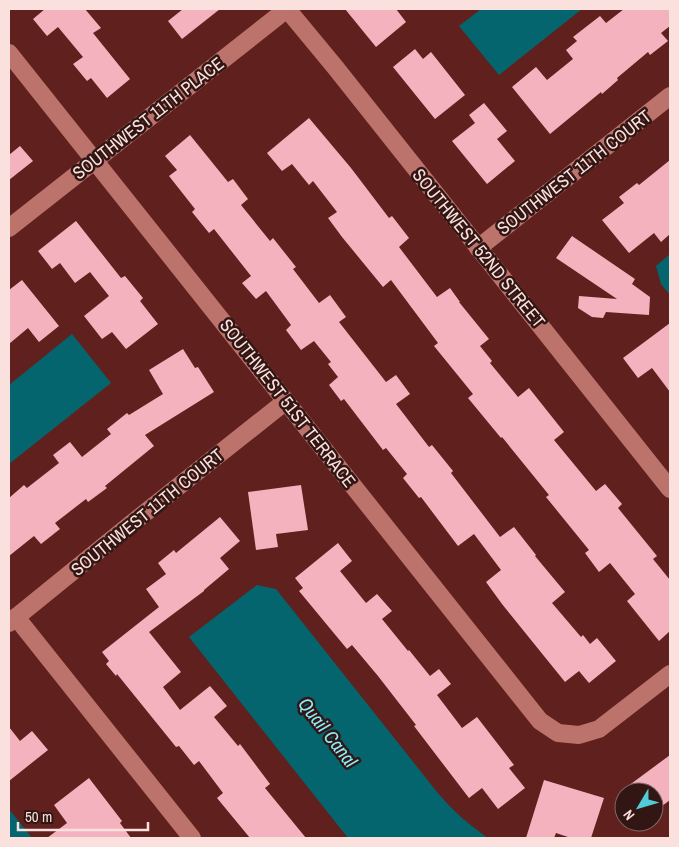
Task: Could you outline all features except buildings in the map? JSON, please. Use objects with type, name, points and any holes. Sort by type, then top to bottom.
[{"type":"street","name":"SOUTHWEST 11TH PLACE","points":[[9,228],[287,9]]},
{"type":"street","name":"SOUTHWEST 52ND STREET","points":[[287,9],[670,489]]},
{"type":"street","name":"SOUTHWEST 51ST TERRACE","points":[[9,53],[540,721],[558,733],[579,736],[599,729],[670,674]]},
{"type":"street","name":"SOUTHWEST 11TH COURT","points":[[478,248],[670,96]]},
{"type":"street","name":"SOUTHWEST 11TH COURT","points":[[12,620],[286,401]]},
{"type":"street","points":[[12,620],[192,838]]},
{"type":"water","points":[[481,9],[582,9],[499,75],[459,26]]},
{"type":"water","points":[[670,254],[670,295],[661,284],[656,266]]},
{"type":"water","points":[[72,334],[111,383],[9,464],[9,385]]},
{"type":"water","name":"Quail Canal","points":[[257,585],[276,589],[437,792],[461,817],[488,838],[348,838],[189,637]]},
{"type":"water","points":[[9,809],[32,838],[9,838]]}]
